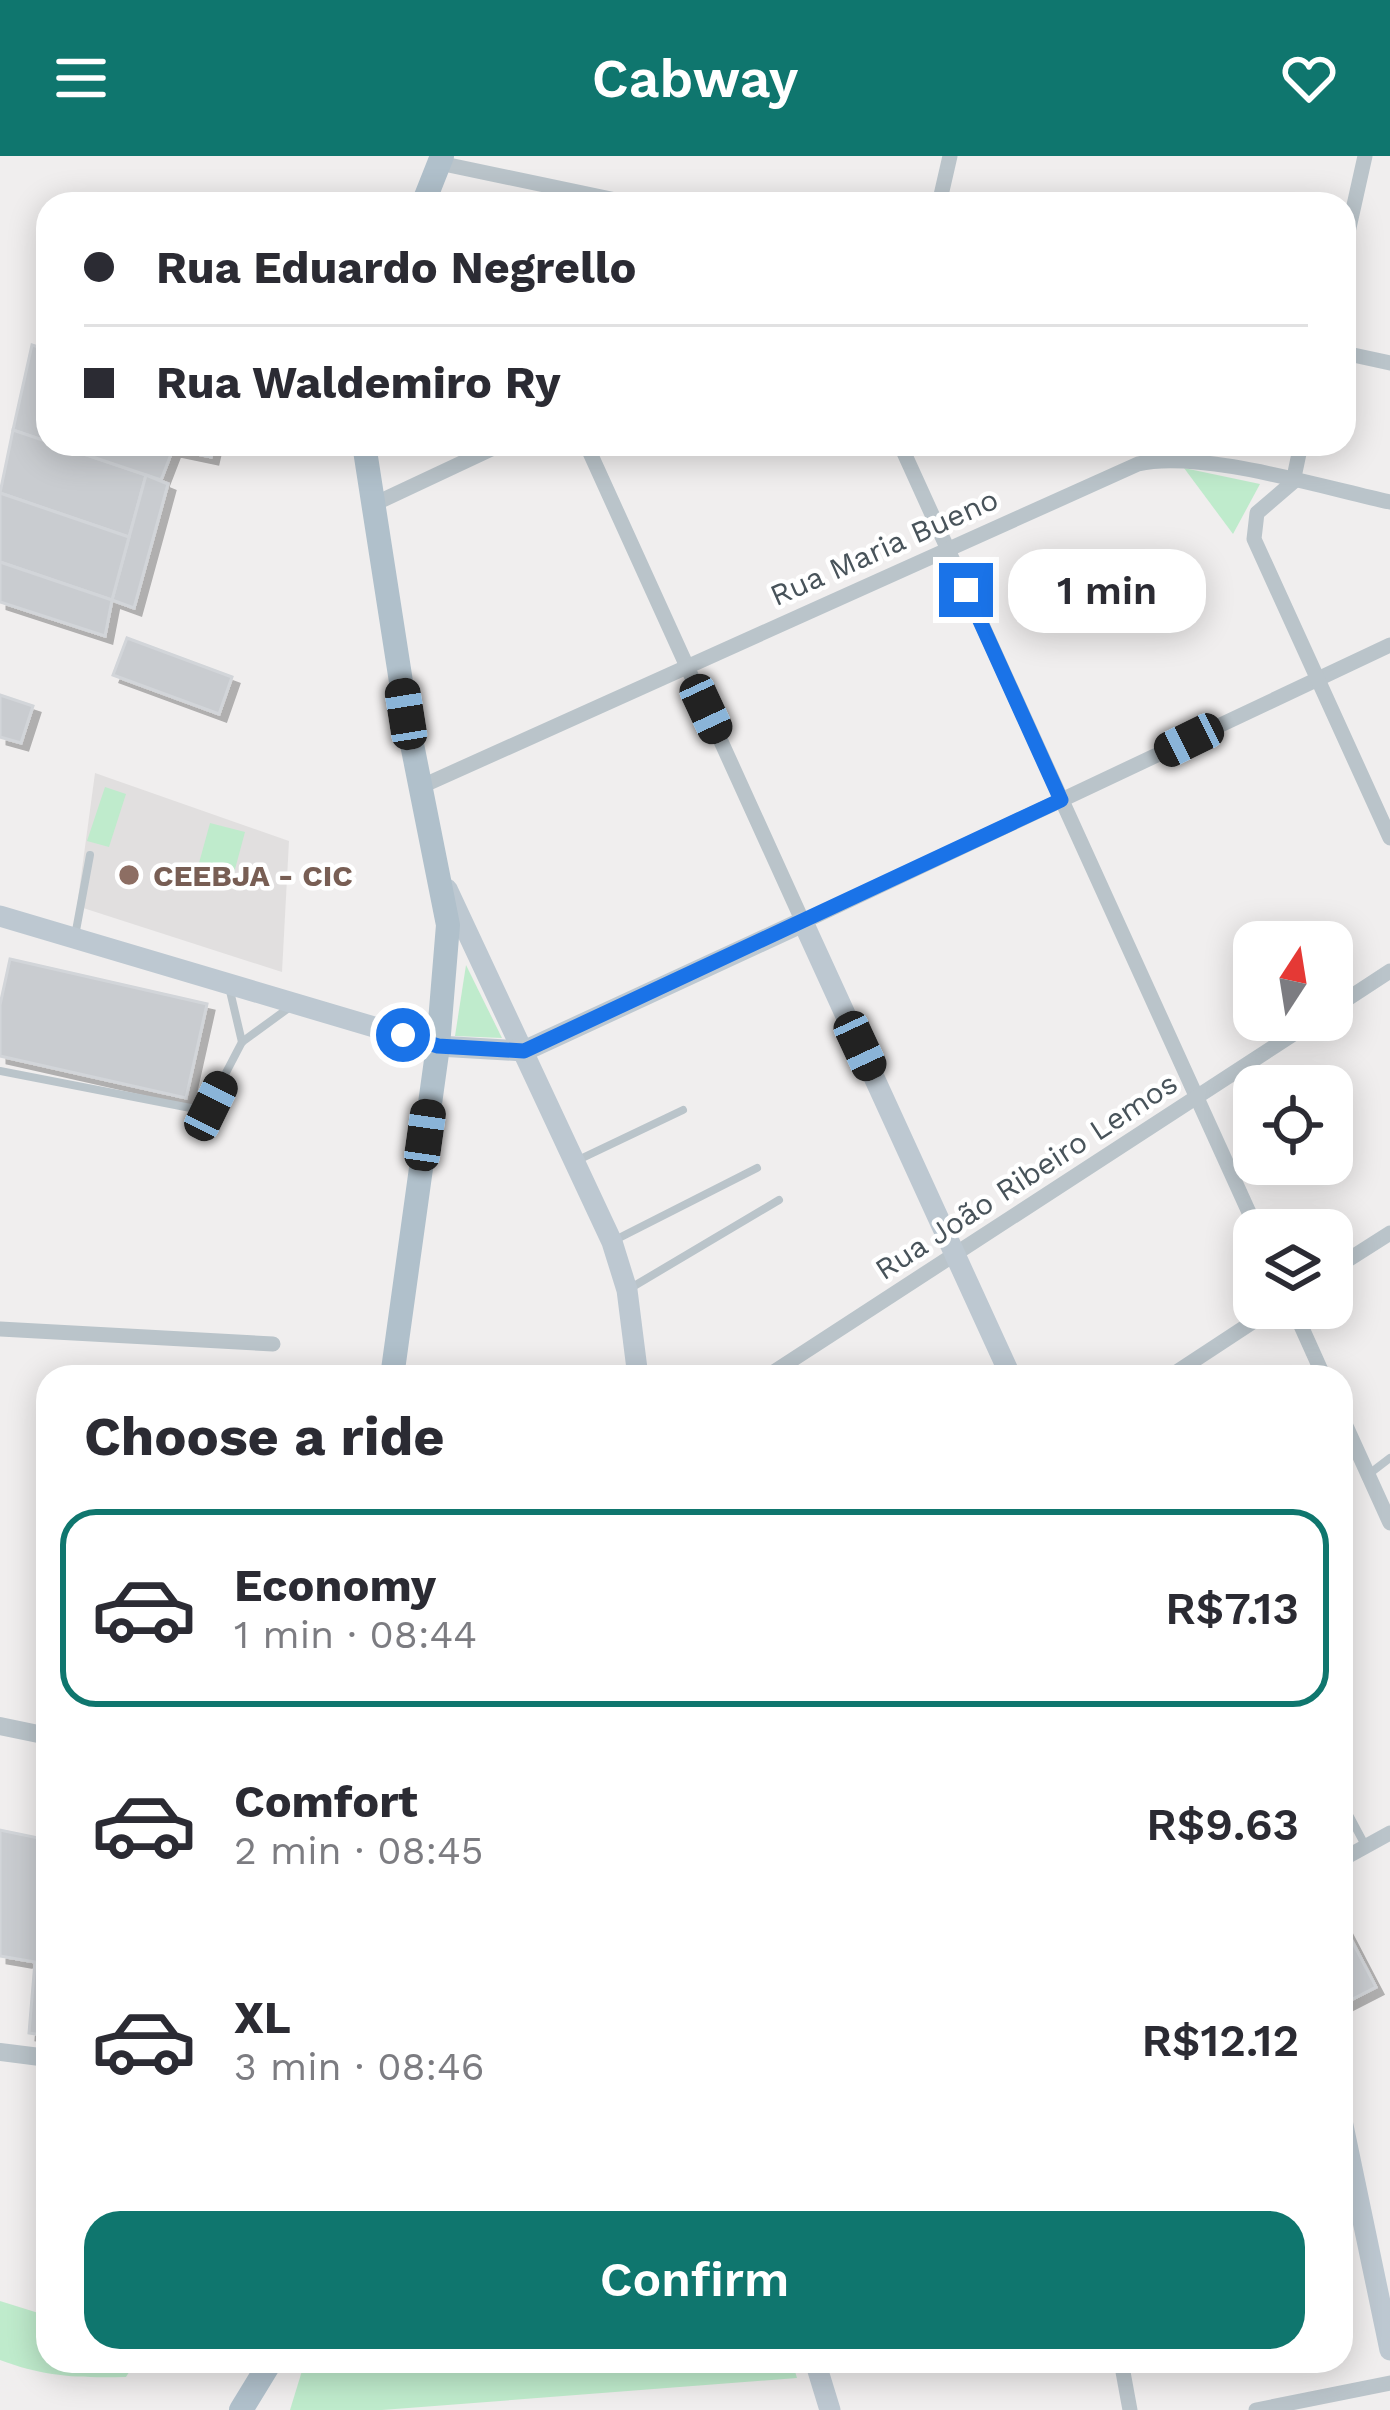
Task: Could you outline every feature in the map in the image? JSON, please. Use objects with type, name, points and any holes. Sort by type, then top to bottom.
[{"type":"main road","points":[[428,192],[441,159]]},
{"type":"main road","points":[[366,456],[419,787],[440,875],[448,947],[394,1365]]},
{"type":"main road","points":[[440,875],[612,1242],[628,1290],[637,1365]]},
{"type":"main road","points":[[0,917],[438,1046],[524,1051],[803,922],[1006,1365]]},
{"type":"main road","points":[[1353,2173],[1390,2350]]},
{"type":"main road","points":[[242,2410],[264,2373]]},
{"type":"main road","points":[[819,2373],[830,2410]]},
{"type":"street","points":[[942,192],[950,156]]},
{"type":"street","points":[[1356,196],[1365,156]]},
{"type":"street","points":[[441,159],[583,192]]},
{"type":"street","points":[[1356,356],[1390,363]]},
{"type":"street","points":[[372,505],[476,456]]},
{"type":"street","points":[[591,456],[803,922],[1390,645]]},
{"type":"street","points":[[905,456],[1247,1209]]},
{"type":"street","points":[[1298,456],[1293,482],[1257,514],[1254,539],[1390,838]]},
{"type":"street","name":"Rua Maria Bueno","points":[[419,787],[1118,471],[1159,459],[1194,460],[1390,502]]},
{"type":"street","points":[[1353,995],[1390,971]]},
{"type":"street","name":"Rua João Ribeiro Lemos","points":[[797,1365],[955,1254],[1283,1041]]},
{"type":"street","points":[[1353,1257],[1390,1233]]},
{"type":"street","points":[[0,1329],[272,1344]]},
{"type":"street","points":[[1187,1365],[1242,1329]]},
{"type":"street","points":[[1302,1329],[1319,1365]]},
{"type":"street","points":[[1353,1441],[1388,1512]]},
{"type":"street","points":[[0,1726],[36,1734]]},
{"type":"street","points":[[1353,1853],[1390,1833]]},
{"type":"street","points":[[0,2052],[36,2056]]},
{"type":"street","points":[[1122,2373],[1130,2410]]},
{"type":"street","points":[[1256,2410],[1390,2383]]},
{"type":"lane","points":[[75,938],[90,855]]},
{"type":"lane","points":[[228,982],[242,1042]]},
{"type":"lane","points":[[0,1071],[198,1112],[211,1106],[242,1042],[296,1003]]},
{"type":"lane","points":[[575,1162],[682,1110]]},
{"type":"lane","points":[[612,1242],[757,1168]]},
{"type":"lane","points":[[628,1290],[779,1200]]},
{"type":"lane","points":[[1368,1474],[1390,1458]]},
{"type":"lane","points":[[1353,1823],[1365,1846]]},
{"type":"shaded area","points":[[95,773],[289,841],[282,972],[77,906]]},
{"type":"green space","points":[[1184,468],[1260,484],[1233,534]]},
{"type":"green space","points":[[105,787],[126,794],[109,847],[87,841]]},
{"type":"green space","points":[[210,823],[245,832],[234,873],[199,863]]},
{"type":"green space","points":[[466,965],[502,1038],[455,1036]]},
{"type":"green space","points":[[0,2301],[36,2312],[36,2371],[0,2360]]},
{"type":"green space","points":[[47,2373],[128,2373],[126,2377]]},
{"type":"green space","points":[[301,2373],[796,2373],[797,2378],[382,2410],[290,2410]]},
{"type":"building","points":[[32,345],[36,346],[36,438],[13,430]]},
{"type":"building","points":[[13,430],[36,438],[36,456],[90,456],[146,475],[129,537],[0,493]]},
{"type":"building","points":[[90,456],[170,456],[161,480]]},
{"type":"building","points":[[146,475],[168,484],[134,608],[112,600]]},
{"type":"building","points":[[0,493],[129,537],[112,600],[0,562]]},
{"type":"building","points":[[0,562],[112,600],[105,636],[0,602]]},
{"type":"building","points":[[127,638],[232,677],[219,714],[113,675]]},
{"type":"building","points":[[0,695],[33,706],[21,743],[0,737]]},
{"type":"building","points":[[10,959],[207,1004],[186,1098],[0,1056],[0,1005]]},
{"type":"building","points":[[0,1830],[36,1838],[36,2034],[29,2033],[35,1962],[0,1956]]},
{"type":"building","points":[[1353,1943],[1376,1987],[1353,1999]]},
{"type":"place","name":"CEEBJA - CIC","points":[[129,875]]},
{"type":"route","points":[[403,1035],[438,1046],[524,1051],[1061,800],[966,590]]}]
